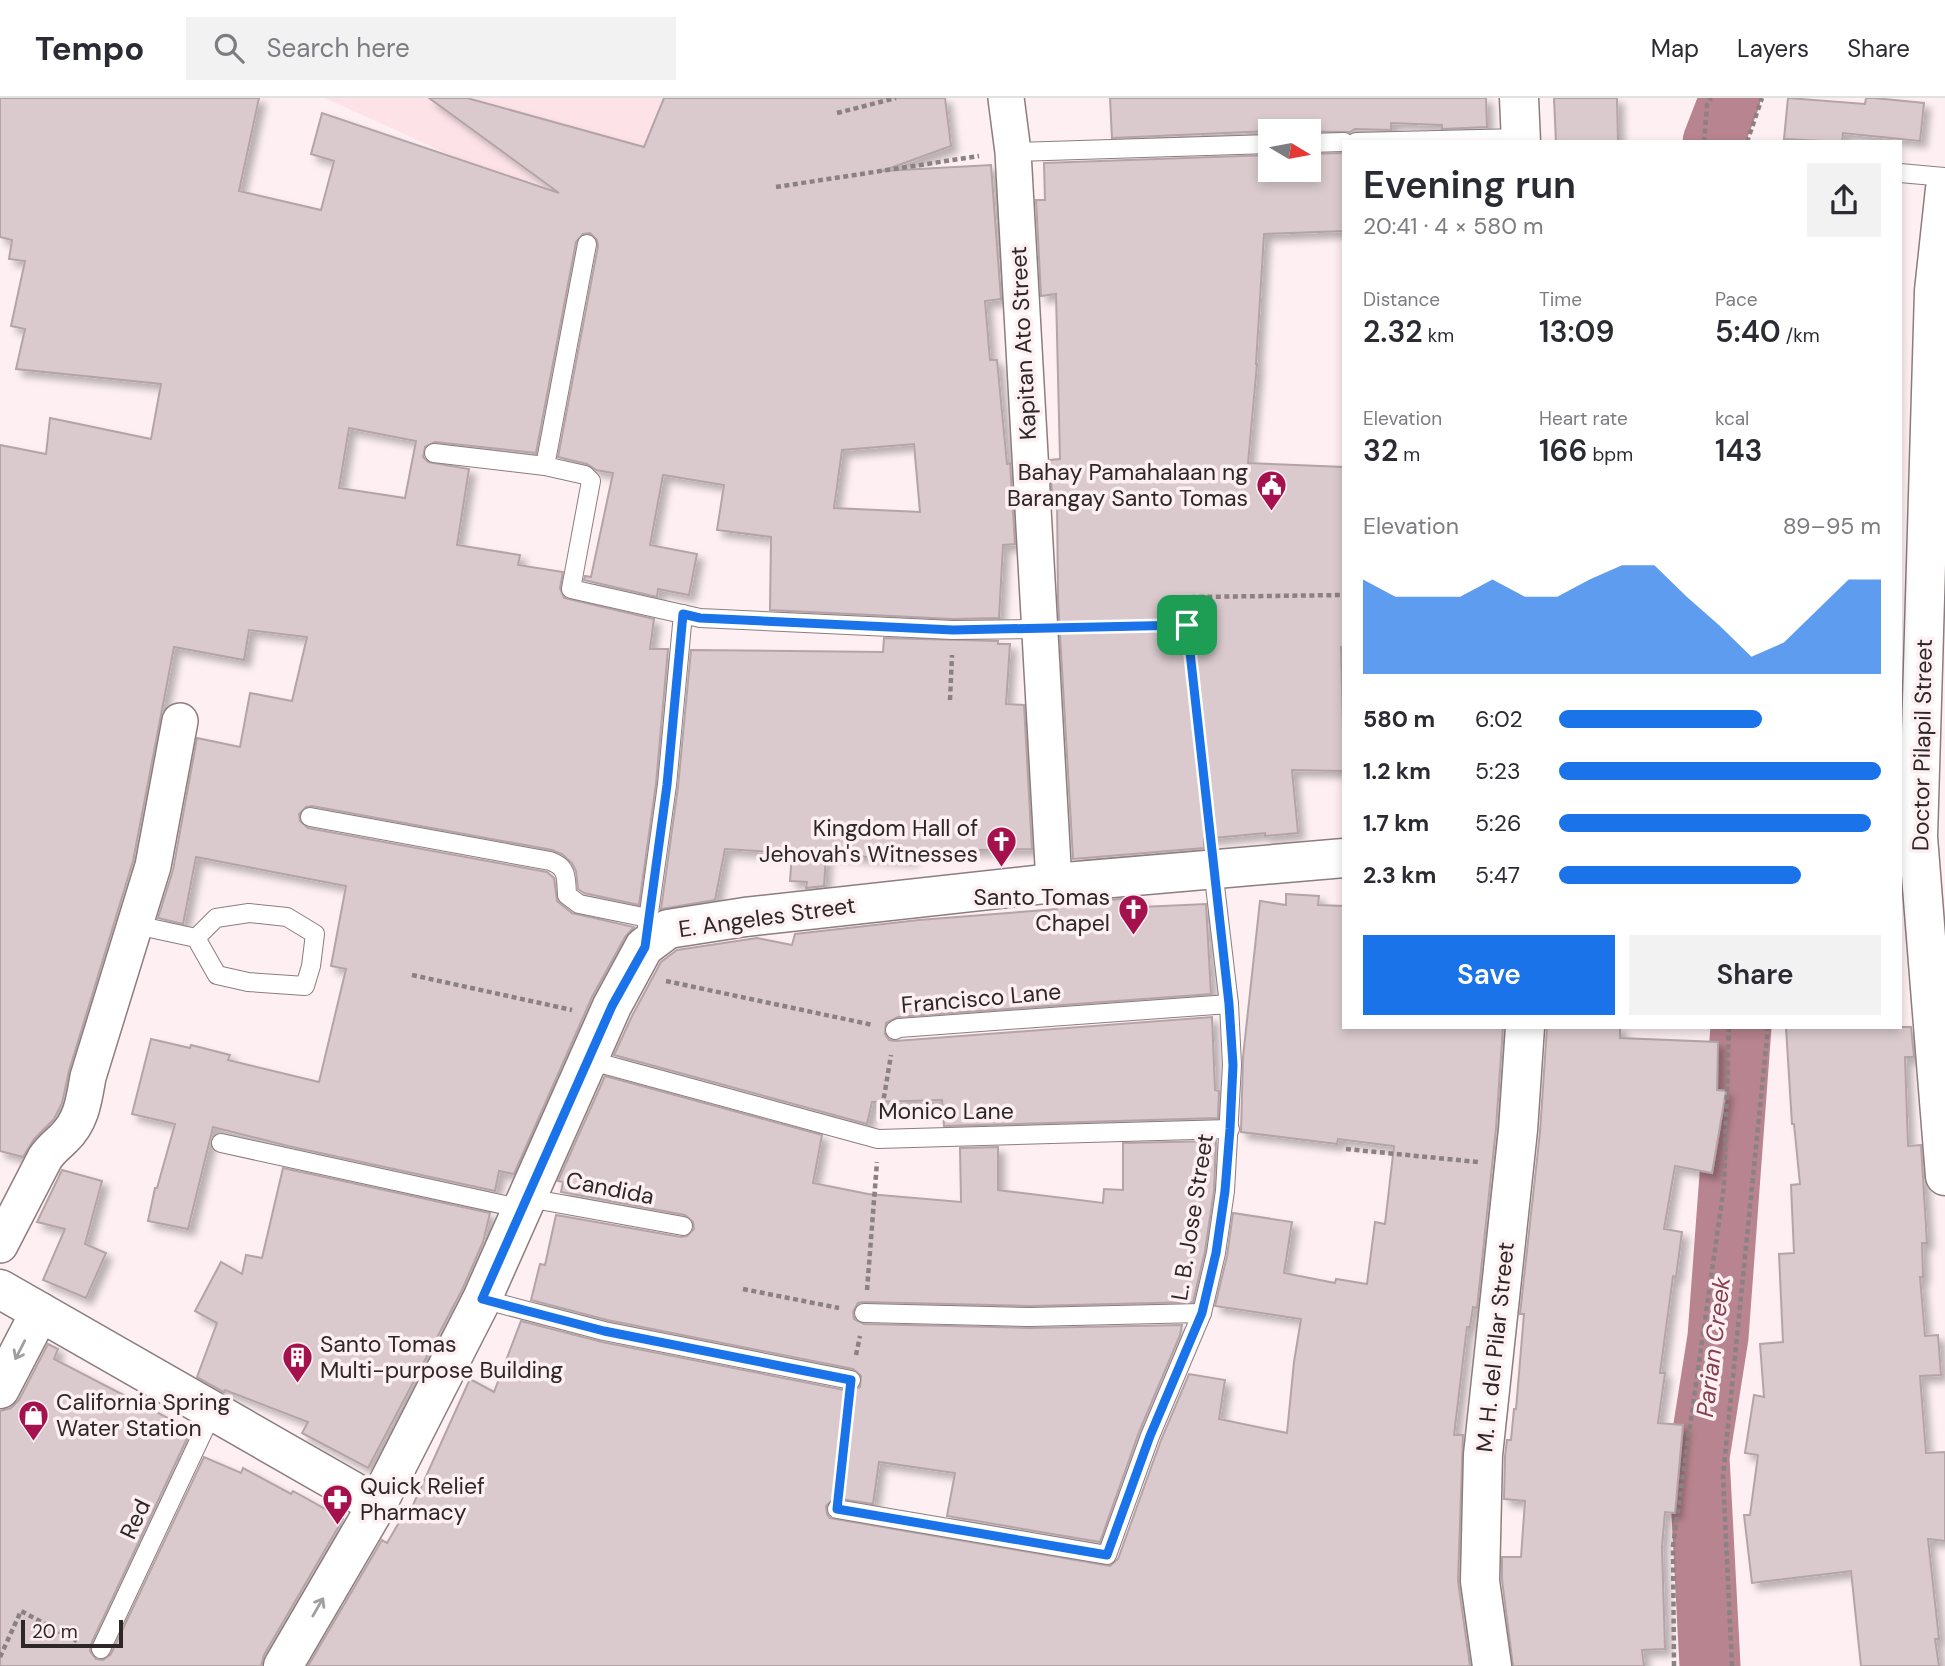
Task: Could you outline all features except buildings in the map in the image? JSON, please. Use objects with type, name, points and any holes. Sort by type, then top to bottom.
[{"type":"street","name":"Kapitan Ato Street","points":[[1006,98],[1013,152],[1054,883]]},
{"type":"street","points":[[1519,98],[1521,140]]},
{"type":"street","name":"Doctor Pilapil Street","points":[[1945,189],[1934,291],[1921,837],[1945,1176]]},
{"type":"street","points":[[0,1245],[53,1146],[64,1139],[82,1112],[88,1077],[153,866],[180,721]]},
{"type":"street","name":"E. Angeles Street","points":[[283,1666],[377,1505],[482,1299],[607,1018],[650,948],[668,929],[697,923],[1054,883],[1342,858]]},
{"type":"street","name":"M. H. del Pilar Street","points":[[1492,1666],[1480,1581],[1483,1455],[1514,1165],[1525,1029]]},
{"type":"street","points":[[0,1289],[377,1505]]},
{"type":"street","points":[[0,1389],[40,1312]]},
{"type":"lane","points":[[1321,143],[1342,142]]},
{"type":"lane","points":[[1013,152],[1258,144]]},
{"type":"lane","points":[[1902,173],[1945,177]]},
{"type":"lane","points":[[545,466],[587,244]]},
{"type":"lane","points":[[434,453],[545,466],[585,475],[591,481],[571,589],[700,618],[953,630],[1039,629]]},
{"type":"lane","points":[[310,817],[560,864],[565,871],[567,895],[650,948],[683,614]]},
{"type":"lane","name":"L. B. Jose Street","points":[[837,1509],[1107,1555],[1150,1436],[1202,1313],[1216,1253],[1225,1191],[1233,1065],[1229,1004],[1213,869]]},
{"type":"lane","points":[[136,925],[196,938],[217,975],[248,982],[305,986],[315,934],[287,916],[249,913],[216,918],[196,938]]},
{"type":"lane","name":"Francisco Lane","points":[[895,1030],[1229,1004]]},
{"type":"lane","name":"Monico Lane","points":[[588,1060],[878,1139],[1230,1129]]},
{"type":"lane","name":"Candida","points":[[221,1143],[525,1204],[683,1226]]},
{"type":"lane","points":[[482,1299],[604,1331],[851,1380]]},
{"type":"lane","points":[[864,1313],[1030,1317],[1202,1313]]},
{"type":"lane","name":"Red","points":[[101,1649],[213,1411]]},
{"type":"path","points":[[837,113],[896,98]]},
{"type":"path","points":[[1704,140],[1707,105],[1711,98]]},
{"type":"path","points":[[1748,140],[1762,98]]},
{"type":"path","points":[[776,187],[1013,152]]},
{"type":"path","points":[[1039,629],[1187,625],[1194,619],[1193,597],[1342,595]]},
{"type":"path","points":[[1187,625],[1213,869]]},
{"type":"path","points":[[950,700],[953,630]]},
{"type":"path","name":"Francisco Lane","points":[[650,948],[895,1030]]},
{"type":"path","points":[[412,975],[607,1018]]},
{"type":"path","points":[[1674,1666],[1673,1546],[1724,1185],[1729,1029]]},
{"type":"path","points":[[1732,1666],[1723,1476],[1768,1029]]},
{"type":"path","points":[[837,1509],[851,1380],[864,1313],[874,1215],[878,1139],[895,1030]]},
{"type":"path","points":[[1346,1149],[1514,1165]]},
{"type":"path","points":[[743,1289],[864,1313]]},
{"type":"path","points":[[0,1657],[21,1611],[95,1651],[101,1649]]},
{"type":"shaded area","points":[[325,98],[730,98],[675,225],[466,162]]},
{"type":"waterway","name":"Parian Creek","points":[[1714,140],[1730,98]]},
{"type":"waterway","name":"Parian Creek","points":[[1710,1666],[1699,1457],[1718,1337],[1741,1029]]},
{"type":"place","name":"Bahay Pamahalaan ng Barangay Santo Tomas","points":[[1271,512]]},
{"type":"place","name":"Kingdom Hall of Jehovah's Witnesses","points":[[1001,868]]},
{"type":"place","name":"Santo Tomas Chapel","points":[[1133,937]]},
{"type":"place","name":"Santo Tomas Multi-purpose Building","points":[[297,1384]]},
{"type":"place","name":"California Spring Water Station","points":[[33,1442]]},
{"type":"place","name":"Quick Relief Pharmacy","points":[[337,1526]]},
{"type":"route","points":[[683,614],[700,618],[953,630],[1187,625],[1229,1004],[1233,1065],[1225,1191],[1216,1253],[1202,1313],[1150,1436],[1107,1555],[837,1509],[851,1380],[604,1331],[482,1299],[612,1006],[645,947],[667,785],[683,614]]}]
